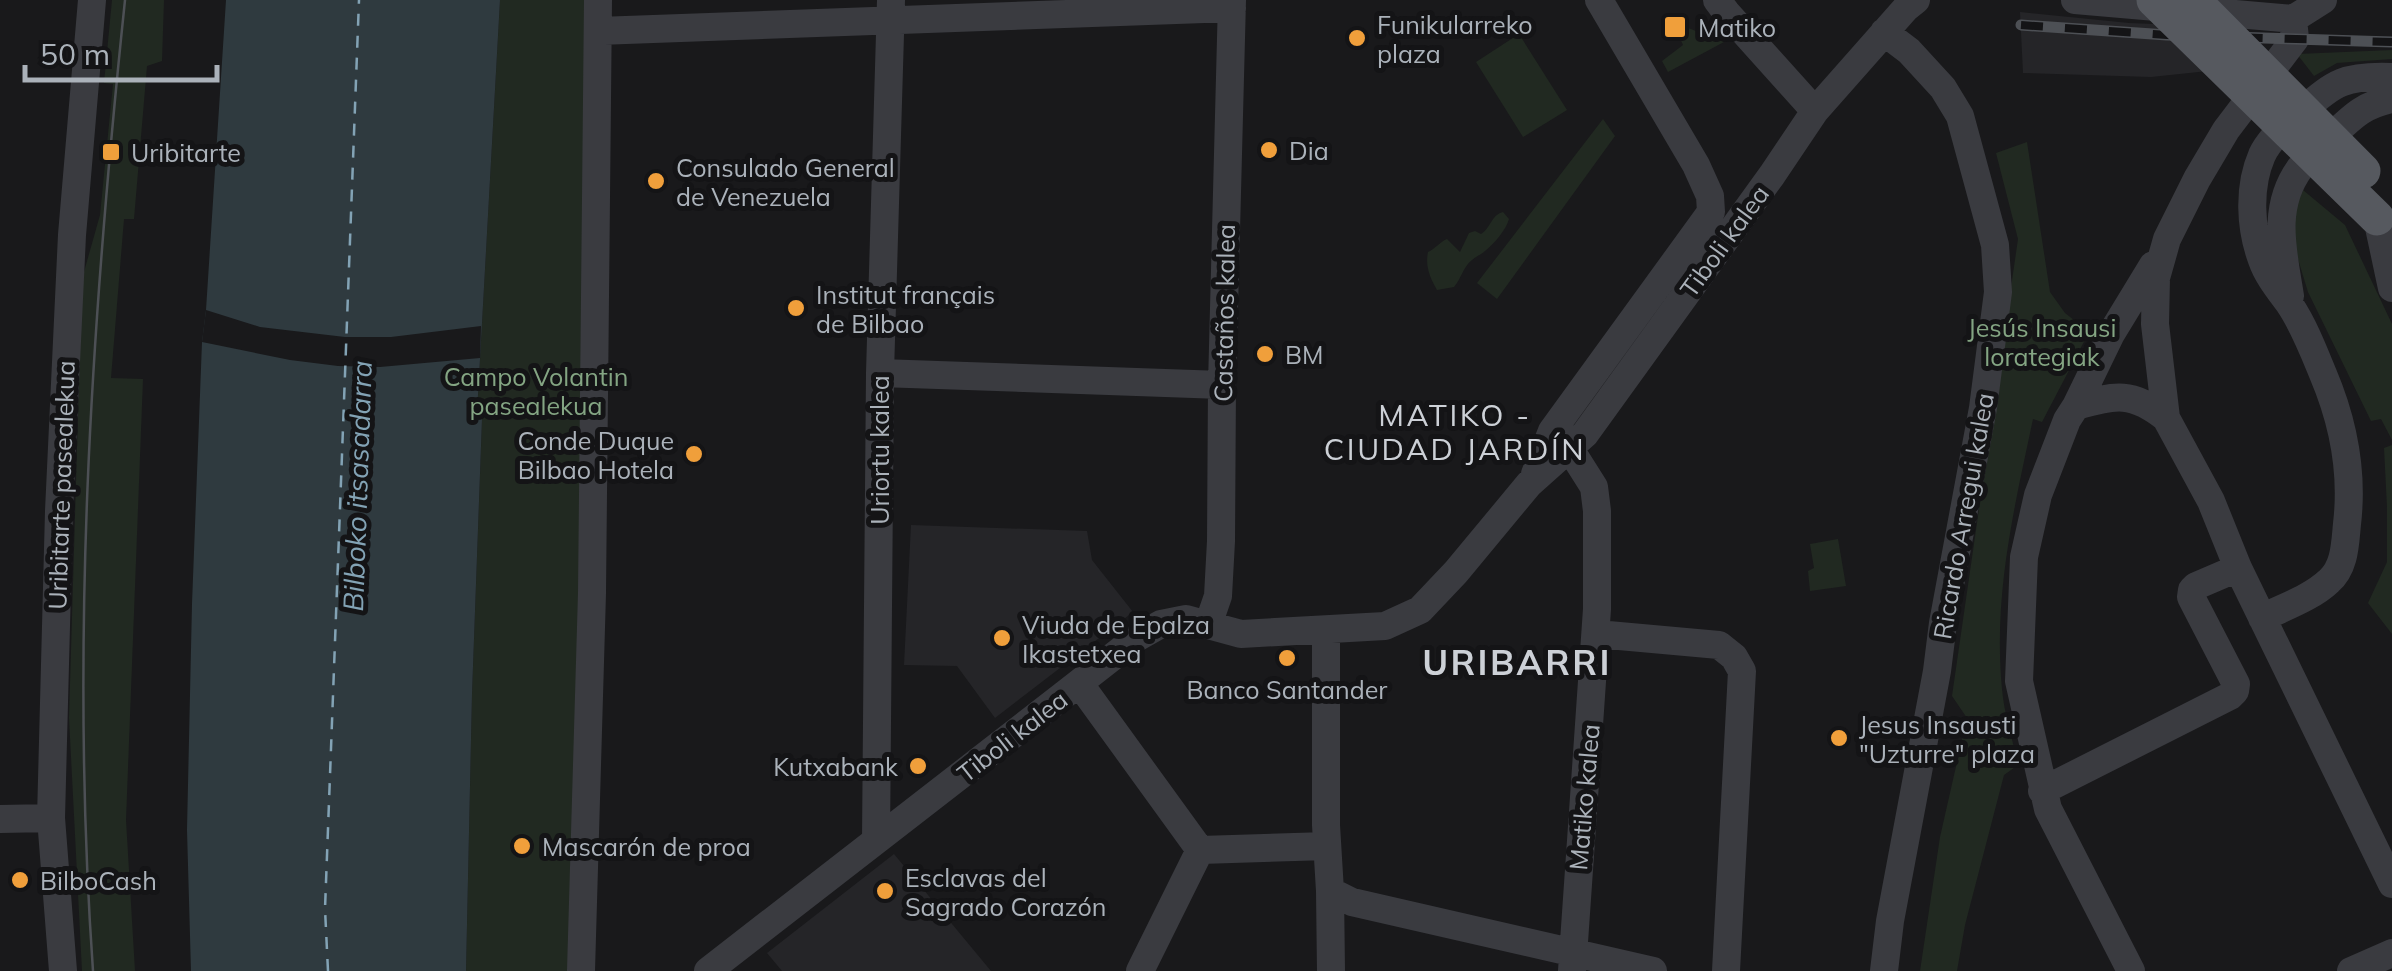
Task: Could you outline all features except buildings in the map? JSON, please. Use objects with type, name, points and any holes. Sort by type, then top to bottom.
[{"type":"main road","points":[[2154,0],[2384,209]]},
{"type":"main road","points":[[2193,0],[2384,209]]},
{"type":"street","name":"Uribitarte pasealekua","points":[[64,971],[51,818],[59,512],[72,235],[92,0]]},
{"type":"street","points":[[581,971],[592,593],[598,0]]},
{"type":"street","name":"Tiboli kalea","points":[[1532,481],[1552,431],[1710,212],[1710,196],[1696,166],[1599,0]]},
{"type":"street","points":[[1717,0],[1815,111]]},
{"type":"street","name":"Tiboli kalea","points":[[708,971],[1079,683],[1161,624],[1186,619],[1241,634],[1326,630],[1385,626],[1420,610],[1532,481],[1585,434],[1815,111],[1916,0]]},
{"type":"street","points":[[2075,0],[2293,19],[2323,0]]},
{"type":"street","points":[[598,31],[891,10],[1232,4]]},
{"type":"street","name":"Castaños kalea","points":[[1208,624],[1218,596],[1220,559],[1232,4]]},
{"type":"street","name":"Uriortu kalea","points":[[876,840],[880,373],[891,10]]},
{"type":"street","points":[[2240,15],[2226,28],[2221,50],[2222,74],[2246,102]]},
{"type":"street","points":[[2131,971],[2042,791],[2019,681],[2024,557],[2038,495],[2067,420],[2226,130],[2295,39],[2293,19]]},
{"type":"street","name":"Ricardo Arregui kalea","points":[[1884,32],[1944,88],[1960,116],[1995,246],[1998,292],[1983,408],[1884,971]]},
{"type":"street","points":[[2262,618],[2329,581],[2339,568],[2345,548],[2349,508],[2339,416],[2292,308],[2262,262],[2254,233],[2252,198],[2262,154],[2277,134],[2332,85],[2370,76],[2392,76]]},
{"type":"street","points":[[2292,308],[2280,223],[2290,183],[2302,165],[2357,112],[2371,103],[2392,99]]},
{"type":"street","points":[[2384,209],[2392,288]]},
{"type":"street","points":[[2166,418],[2155,324],[2156,278],[2167,239]]},
{"type":"street","points":[[880,373],[1222,385]]},
{"type":"street","points":[[2076,406],[2110,396],[2131,396],[2166,418],[2211,501],[2238,568],[2392,884]]},
{"type":"street","name":"Matiko kalea","points":[[1570,449],[1594,487],[1597,510],[1597,634],[1573,962]]},
{"type":"street","points":[[2042,791],[2235,691],[2236,684],[2191,597],[2196,586],[2238,568]]},
{"type":"street","points":[[1326,630],[1331,971]]},
{"type":"street","points":[[1597,634],[1720,645],[1742,671],[1726,971]]},
{"type":"street","points":[[1079,683],[1200,850]]},
{"type":"street","points":[[0,819],[51,818]]},
{"type":"street","points":[[1200,850],[1327,846]]},
{"type":"street","points":[[1140,971],[1200,850]]},
{"type":"street","points":[[1330,891],[1352,902],[1573,962],[1653,971]]},
{"type":"street","points":[[2351,971],[2392,952]]},
{"type":"shaded area","points":[[2020,12],[2202,26],[2208,71],[2151,77],[2023,73]]},
{"type":"shaded area","name":"Viuda de Epalza Ikastetxea","points":[[911,525],[1087,531],[1092,560],[1133,612],[995,718],[957,666],[904,665]]},
{"type":"shaded area","name":"Esclavas del Sagrado Corazón","points":[[894,854],[991,971],[782,971],[767,953]]},
{"type":"green space","points":[[112,0],[164,0],[162,61],[147,66],[134,219],[124,219],[111,378],[143,379],[126,820],[135,971],[82,971],[69,718],[82,279],[100,215],[113,84],[104,83]]},
{"type":"green space","name":"Campo Volantin pasealekua","points":[[500,0],[598,0],[570,971],[466,971],[482,420],[477,413]]},
{"type":"green space","points":[[1673,22],[1724,42],[1668,72],[1662,61],[1683,45]]},
{"type":"green space","points":[[1519,34],[1567,110],[1523,137],[1476,62]]},
{"type":"green space","points":[[2392,50],[2392,59],[2337,63],[2314,76],[2297,54]]},
{"type":"green space","points":[[1603,119],[1615,136],[1497,299],[1477,283]]},
{"type":"green space","name":"Jesús Insausi lorategiak","points":[[2027,142],[2050,292],[2065,313],[2089,332],[2042,422],[2033,419],[2007,552],[2000,654],[2003,698],[2018,765],[2004,775],[1957,971],[1920,971],[1940,837],[1967,718],[1952,696],[2018,239],[1996,153]]},
{"type":"green space","points":[[2303,190],[2345,225],[2392,324],[2392,440],[2381,419],[2371,421],[2308,292],[2291,236],[2293,214]]},
{"type":"green space","points":[[1503,212],[1509,219],[1496,241],[1469,263],[1454,287],[1437,290],[1429,272],[1428,252],[1447,239],[1460,252],[1469,233],[1481,234]]},
{"type":"green space","points":[[2392,445],[2392,634],[2368,603],[2387,562],[2384,448]]},
{"type":"green space","points":[[1838,539],[1846,586],[1810,591],[1808,571],[1814,568],[1810,544]]},
{"type":"water","name":"Bilboko itsasadarra","points":[[226,0],[500,0],[477,413],[482,419],[466,971],[191,971],[187,830],[192,604],[202,342]]},
{"type":"pier","points":[[206,310],[260,327],[345,337],[391,337],[481,326],[480,358],[380,367],[290,360],[202,342]]},
{"type":"ferry route","points":[[328,971],[325,909],[359,0]]},
{"type":"tram line","points":[[93,971],[86,849],[84,606],[102,243],[125,0]]},
{"type":"railway","points":[[2021,25],[2167,35],[2392,42]]},
{"type":"place","name":"Matiko","points":[[1675,27]]},
{"type":"place","name":"Funikularreko plaza","points":[[1357,38]]},
{"type":"place","name":"Dia","points":[[1269,150]]},
{"type":"place","name":"Uribitarte","points":[[111,152]]},
{"type":"place","name":"Consulado General de Venezuela","points":[[656,181]]},
{"type":"place","name":"Institut français de Bilbao","points":[[796,308]]},
{"type":"place","name":"BM","points":[[1265,354]]},
{"type":"place","name":"Conde Duque Bilbao Hotela","points":[[694,454]]},
{"type":"place","name":"Viuda de Epalza Ikastetxea","points":[[1002,638]]},
{"type":"place","name":"Banco Santander","points":[[1287,658]]},
{"type":"place","name":"Jesus Insausti \"Uzturre\" plaza","points":[[1839,738]]},
{"type":"place","name":"Kutxabank","points":[[918,766]]},
{"type":"place","name":"Mascarón de proa","points":[[522,846]]},
{"type":"place","name":"BilboCash","points":[[20,880]]},
{"type":"place","name":"Esclavas del Sagrado Corazón","points":[[885,891]]},
{"type":"district","name":"MATIKO - CIUDAD JARDÍN","points":[[1455,432]]},
{"type":"district","name":"URIBARRI","points":[[1517,662]]}]
